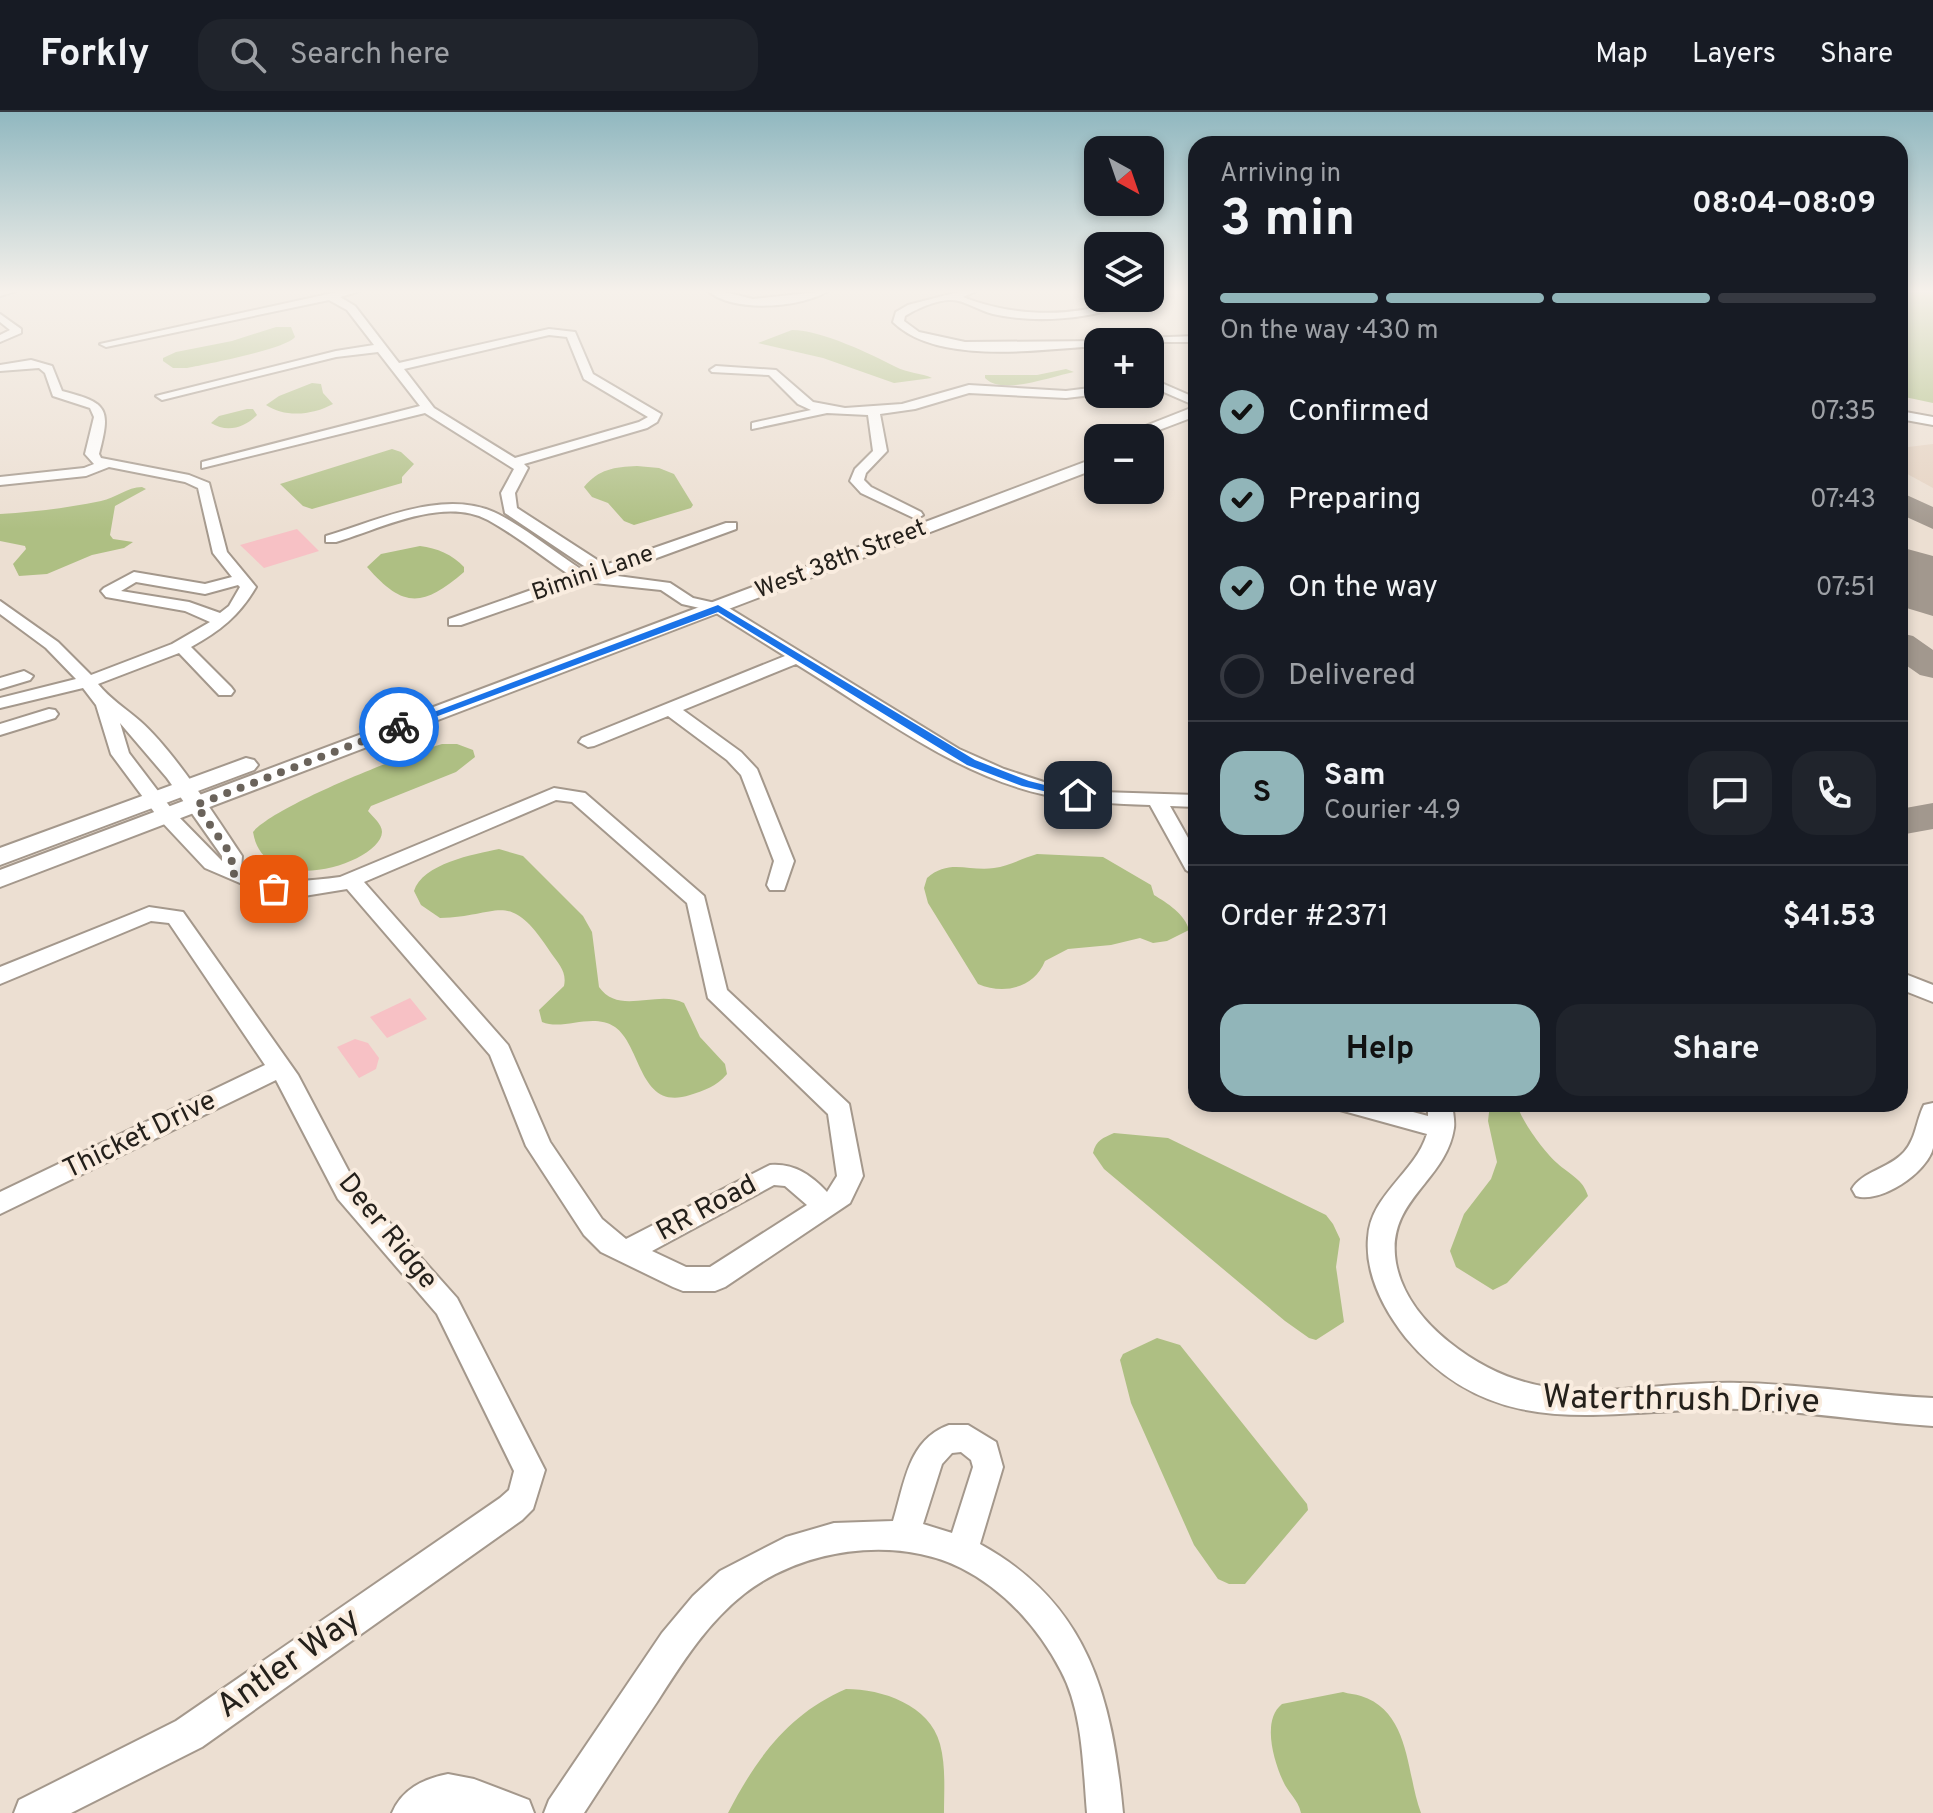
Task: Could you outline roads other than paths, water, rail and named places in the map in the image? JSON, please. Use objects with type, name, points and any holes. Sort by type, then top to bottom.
[{"type":"main road","points":[[1161,424],[1188,414]]},
{"type":"main road","points":[[1164,437],[1188,427]]},
{"type":"main road","name":"West 38th Street","points":[[0,879],[161,807],[701,595],[1084,452]]},
{"type":"main road","name":"West 38th Street","points":[[190,796],[701,595],[1084,467]]},
{"type":"main road","name":"West 38th Street","points":[[0,857],[161,807]]},
{"type":"street","points":[[0,481],[86,472],[100,461],[103,423],[95,405],[57,393],[50,370]]},
{"type":"street","points":[[162,396],[268,370]]},
{"type":"street","points":[[331,539],[422,511],[458,508],[496,497],[521,468],[428,408],[397,370]]},
{"type":"street","points":[[514,463],[653,419],[653,411],[588,376],[586,370]]},
{"type":"street","points":[[763,370],[773,372],[800,400],[825,410]]},
{"type":"street","points":[[756,426],[825,410],[873,411],[912,406],[973,388],[1063,394],[1084,392]]},
{"type":"street","points":[[1164,388],[1188,399]]},
{"type":"street","points":[[207,465],[428,408]]},
{"type":"street","points":[[873,411],[881,448],[876,457],[860,469],[857,481],[866,490],[916,515]]},
{"type":"street","points":[[1908,416],[1933,421]]},
{"type":"street","points":[[0,468],[100,461],[189,479],[204,486],[218,550],[248,587],[247,594],[201,638],[86,680],[6,702],[20,723]]},
{"type":"street","points":[[496,497],[510,510],[602,570],[701,595],[953,753],[988,770],[1078,795],[1158,802],[1188,801]]},
{"type":"street","points":[[458,508],[491,516],[582,577],[665,586],[701,595]]},
{"type":"street","points":[[491,516],[510,510]]},
{"type":"street","name":"Bimini Lane","points":[[455,622],[731,526]]},
{"type":"street","points":[[201,589],[139,577],[129,579],[109,591],[223,618]]},
{"type":"street","points":[[175,605],[201,589],[244,579]]},
{"type":"street","points":[[0,606],[52,645],[105,704],[134,725],[232,856],[231,872]]},
{"type":"street","points":[[182,647],[225,691]]},
{"type":"street","points":[[588,742],[798,657]]},
{"type":"street","points":[[0,684],[24,676]]},
{"type":"street","points":[[105,704],[120,754],[161,807],[212,864],[249,882],[274,889],[304,889],[351,880],[554,794],[578,797],[697,901],[716,993],[840,1110],[850,1179],[841,1196],[715,1279],[683,1279],[626,1252],[593,1227],[539,1146],[500,1051],[351,880]]},
{"type":"street","points":[[670,709],[734,756],[750,773],[784,861],[777,885]]},
{"type":"street","points":[[0,730],[49,714]]},
{"type":"street","points":[[1158,802],[1188,856]]},
{"type":"street","name":"Deer Ridge","points":[[0,976],[149,914],[163,913],[176,917],[280,1068],[347,1192],[447,1306],[527,1460],[530,1470],[526,1487]]},
{"type":"street","points":[[1908,983],[1933,994]]},
{"type":"street","name":"Thicket Drive","points":[[0,1204],[280,1068]]},
{"type":"street","points":[[1410,1112],[1440,1116]]},
{"type":"street","points":[[1865,1189],[1900,1173],[1918,1156],[1929,1133],[1933,1112]]},
{"type":"street","name":"Waterthrush Drive","points":[[1440,1116],[1436,1147],[1423,1167],[1394,1199],[1384,1219],[1381,1258],[1396,1301],[1414,1327],[1444,1357],[1475,1377],[1527,1399],[1574,1405],[1730,1396],[1933,1412]]},
{"type":"street","name":"RR Road","points":[[626,1252],[770,1175],[783,1173],[792,1176],[825,1207]]},
{"type":"street","points":[[904,1535],[928,1458],[935,1446],[944,1440],[968,1439],[985,1452],[988,1467],[962,1551]]},
{"type":"street","name":"Antler Way","points":[[32,1813],[189,1734],[511,1509],[526,1487]]},
{"type":"street","points":[[562,1813],[674,1645],[730,1584],[787,1550],[824,1539],[868,1533],[922,1538],[962,1551],[988,1565],[1036,1605],[1067,1648],[1084,1685],[1096,1725],[1105,1813]]},
{"type":"street","points":[[410,1813],[438,1792],[458,1792],[516,1813]]}]
